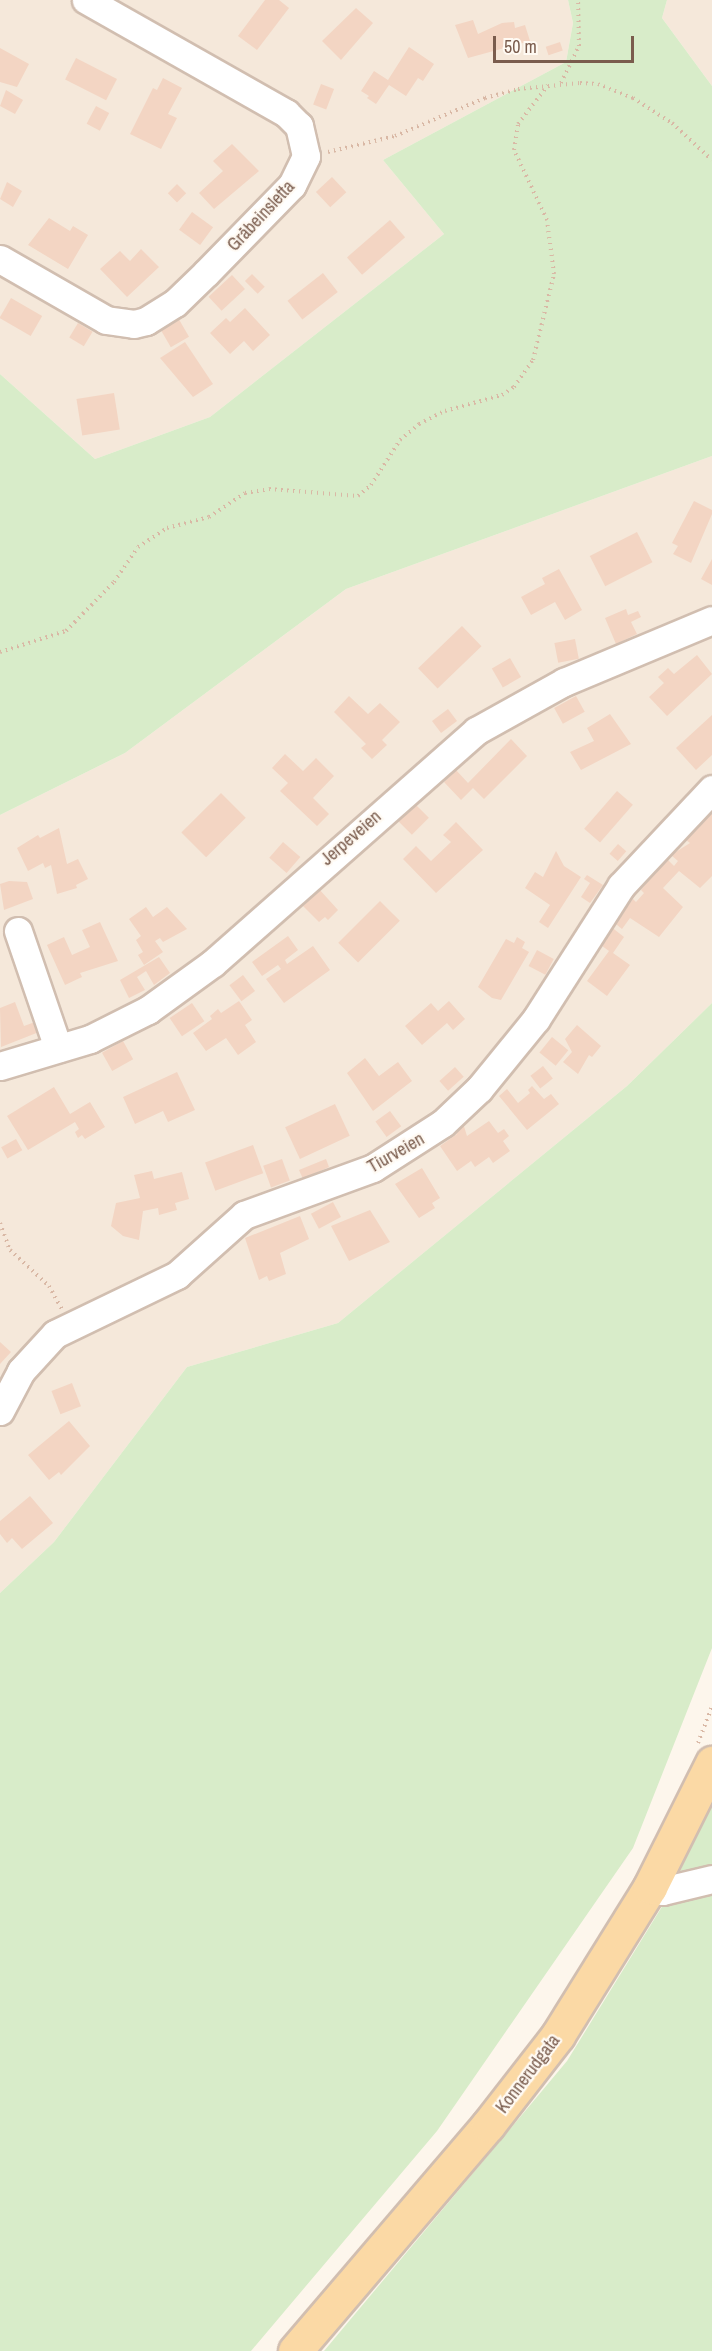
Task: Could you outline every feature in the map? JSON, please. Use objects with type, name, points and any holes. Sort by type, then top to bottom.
[{"type":"main road","name":"Konnerudgata","points":[[295,2351],[488,2125],[558,2035],[650,1887],[702,1759]]},
{"type":"street","points":[[86,0],[126,10],[286,113],[299,126],[306,156]]},
{"type":"street","name":"Gråbeinsletta","points":[[0,259],[106,320],[134,324],[146,321],[175,303],[292,185],[306,156]]},
{"type":"street","name":"Jerpeveien","points":[[0,1066],[116,1027],[183,988],[426,772],[504,713],[564,682],[712,620]]},
{"type":"street","name":"Tiurveien","points":[[0,1411],[21,1371],[37,1350],[72,1325],[177,1275],[244,1215],[373,1168],[443,1123],[480,1089],[536,1019],[621,886],[712,789]]},
{"type":"street","points":[[18,931],[58,1048]]},
{"type":"street","points":[[650,1887],[662,1891],[712,1879]]},
{"type":"path","points":[[561,83],[579,46],[578,0]]},
{"type":"path","points":[[306,156],[395,136],[485,98],[561,83],[598,84],[633,98],[672,123],[712,160]]},
{"type":"path","points":[[0,652],[66,631],[114,582],[138,548],[167,528],[209,517],[245,493],[269,489],[358,496],[371,485],[400,440],[419,424],[445,411],[502,395],[514,387],[533,360],[554,274],[547,220],[514,150],[518,124],[548,85]]},
{"type":"path","points":[[0,1223],[10,1250],[49,1286],[72,1325]]},
{"type":"path","points":[[702,1759],[712,1706]]},
{"type":"shaded area","points":[[0,0],[568,0],[573,23],[566,62],[383,160],[444,234],[210,417],[95,459],[0,374]]},
{"type":"shaded area","points":[[667,0],[712,0],[712,86],[662,18]]},
{"type":"shaded area","points":[[712,456],[712,1003],[627,1086],[338,1323],[187,1367],[54,1542],[0,1593],[0,815],[125,753],[346,589]]},
{"type":"green space","points":[[568,0],[667,0],[662,18],[712,86],[712,456],[346,589],[125,753],[0,815],[0,374],[95,459],[210,417],[444,234],[383,160],[566,62],[573,23]]},
{"type":"green space","points":[[712,1003],[712,1648],[633,1848],[437,2131],[251,2351],[0,2351],[0,1593],[54,1542],[187,1367],[338,1323],[627,1086]]},
{"type":"green space","points":[[712,1798],[712,2351],[324,2351],[567,2061],[671,1892]]},
{"type":"building","points":[[265,0],[279,0],[289,8],[257,50],[238,36]]},
{"type":"building","points":[[356,8],[373,23],[341,60],[322,41]]},
{"type":"building","points":[[473,20],[478,34],[502,23],[514,22],[515,28],[525,25],[530,41],[468,58],[455,25]]},
{"type":"building","points":[[560,42],[563,51],[549,55],[546,47]]},
{"type":"building","points":[[409,47],[434,64],[423,81],[418,78],[406,96],[389,85],[376,104],[367,98],[369,96],[361,91],[374,71],[388,80]]},
{"type":"building","points":[[0,48],[29,64],[17,87],[0,82]]},
{"type":"building","points":[[76,58],[117,79],[106,100],[65,79]]},
{"type":"building","points":[[163,78],[182,88],[168,114],[177,118],[161,149],[130,134],[153,88],[157,90]]},
{"type":"building","points":[[321,84],[334,89],[326,110],[313,105]]},
{"type":"building","points":[[6,90],[23,100],[15,114],[0,106]]},
{"type":"building","points":[[96,106],[109,113],[100,131],[87,124]]},
{"type":"building","points":[[232,144],[259,171],[214,209],[199,193],[223,171],[213,161]]},
{"type":"building","points":[[332,177],[346,192],[330,207],[316,192]]},
{"type":"building","points":[[7,182],[22,191],[13,207],[0,199]]},
{"type":"building","points":[[177,184],[186,193],[177,202],[168,193]]},
{"type":"building","points":[[192,212],[213,227],[200,245],[179,230]]},
{"type":"building","points":[[49,218],[70,231],[73,226],[88,235],[68,269],[28,245]]},
{"type":"building","points":[[390,220],[405,237],[362,275],[347,257]]},
{"type":"building","points":[[141,249],[159,267],[127,297],[100,269],[120,251],[130,261]]},
{"type":"building","points":[[323,273],[338,292],[302,320],[288,301]]},
{"type":"building","points":[[252,274],[265,287],[258,294],[245,281]]},
{"type":"building","points":[[232,275],[245,289],[222,311],[209,297]]},
{"type":"building","points":[[11,298],[42,316],[31,336],[0,318]]},
{"type":"building","points":[[245,308],[270,335],[253,351],[244,341],[230,354],[210,333],[226,318],[230,322]]},
{"type":"building","points":[[177,316],[189,337],[171,347],[159,326]]},
{"type":"building","points":[[78,323],[93,332],[84,346],[69,338]]},
{"type":"building","points":[[185,342],[213,384],[193,397],[160,358]]},
{"type":"building","points":[[114,393],[120,430],[82,435],[76,399]]},
{"type":"building","points":[[694,501],[712,510],[712,514],[691,563],[673,554],[678,546],[672,543]]},
{"type":"building","points":[[637,532],[652,562],[605,586],[590,556]]},
{"type":"building","points":[[712,559],[712,585],[701,579]]},
{"type":"building","points":[[559,569],[582,610],[565,620],[555,602],[531,615],[521,597],[545,584],[542,578]]},
{"type":"building","points":[[626,609],[628,615],[638,611],[641,617],[631,622],[637,634],[616,644],[605,618]]},
{"type":"building","points":[[462,626],[481,646],[438,689],[418,668]]},
{"type":"building","points":[[575,639],[579,659],[558,663],[554,643]]},
{"type":"building","points":[[697,655],[712,674],[667,716],[649,697],[664,683],[658,677],[668,668],[674,674]]},
{"type":"building","points":[[510,658],[521,677],[503,688],[492,668]]},
{"type":"building","points":[[349,696],[368,714],[380,703],[400,722],[382,740],[387,745],[372,759],[361,748],[366,744],[334,712]]},
{"type":"building","points":[[576,696],[585,712],[563,724],[554,708]]},
{"type":"building","points":[[448,709],[457,721],[441,733],[432,721]]},
{"type":"building","points":[[610,714],[631,744],[581,770],[570,752],[594,741],[587,728]]},
{"type":"building","points":[[712,715],[712,755],[696,770],[676,748]]},
{"type":"building","points":[[511,739],[527,756],[484,799],[473,788],[461,800],[444,782],[456,770],[468,783]]},
{"type":"building","points":[[285,754],[303,771],[316,758],[334,776],[313,798],[329,814],[317,826],[280,791],[288,783],[272,768]]},
{"type":"building","points":[[617,791],[633,805],[600,843],[584,829]]},
{"type":"building","points":[[221,793],[246,818],[206,857],[181,833]]},
{"type":"building","points":[[414,803],[429,818],[412,835],[397,820]]},
{"type":"building","points":[[712,806],[712,876],[700,888],[679,871],[663,888],[683,907],[659,937],[630,918],[622,929],[611,920],[623,904],[627,907],[633,899],[636,902],[644,893],[641,890],[666,858],[674,866],[678,861],[671,855],[690,843],[686,840]]},
{"type":"building","points":[[456,822],[483,850],[436,893],[403,859],[416,846],[431,861],[451,842],[443,835]]},
{"type":"building","points":[[59,828],[67,864],[78,859],[88,879],[76,885],[77,888],[57,894],[51,865],[45,868],[43,863],[28,871],[17,848],[38,835],[40,838]]},
{"type":"building","points":[[283,842],[300,857],[287,873],[269,858]]},
{"type":"building","points":[[618,844],[626,851],[618,861],[609,854]]},
{"type":"building","points":[[556,851],[564,866],[581,877],[548,928],[539,922],[550,905],[525,888],[535,872],[543,877]]},
{"type":"building","points":[[587,875],[603,885],[590,903],[581,897],[590,883],[584,879]]},
{"type":"building","points":[[9,881],[27,882],[33,899],[4,910],[0,884]]},
{"type":"building","points":[[319,889],[338,910],[328,920],[325,917],[319,922],[303,906]]},
{"type":"building","points":[[380,901],[400,921],[358,963],[338,943]]},
{"type":"building","points":[[146,907],[153,917],[167,907],[187,929],[163,942],[160,938],[155,941],[163,952],[144,965],[138,955],[143,952],[136,940],[141,936],[129,919]]},
{"type":"building","points":[[100,922],[118,961],[80,973],[82,977],[65,985],[47,945],[64,937],[72,955],[90,947],[82,930]]},
{"type":"building","points":[[610,926],[624,937],[613,953],[630,965],[607,996],[587,981],[609,951],[598,943]]},
{"type":"building","points":[[288,936],[298,950],[285,960],[287,964],[313,946],[330,970],[284,1003],[266,979],[281,969],[278,965],[262,976],[252,962]]},
{"type":"building","points":[[517,937],[525,942],[522,948],[529,952],[501,1000],[492,998],[478,987],[506,939],[514,943]]},
{"type":"building","points":[[537,950],[554,959],[545,975],[529,966]]},
{"type":"building","points":[[159,957],[170,973],[154,985],[146,971],[137,977],[145,990],[129,998],[120,980]]},
{"type":"building","points":[[243,975],[255,991],[241,1001],[229,985]]},
{"type":"building","points":[[239,1001],[252,1020],[245,1025],[256,1042],[238,1055],[226,1038],[206,1051],[193,1033],[212,1019],[210,1016],[218,1009],[221,1013]]},
{"type":"building","points":[[449,1001],[465,1019],[453,1030],[447,1023],[422,1045],[405,1026],[431,1003],[438,1011]]},
{"type":"building","points":[[15,1002],[24,1026],[35,1022],[39,1032],[1,1047],[0,1008]]},
{"type":"building","points":[[192,1003],[204,1021],[182,1036],[170,1018]]},
{"type":"building","points":[[577,1025],[601,1046],[592,1057],[589,1055],[578,1074],[563,1062],[572,1052],[565,1039]]},
{"type":"building","points":[[552,1037],[568,1050],[556,1066],[539,1053]]},
{"type":"building","points":[[123,1041],[133,1059],[112,1071],[102,1053]]},
{"type":"building","points":[[365,1058],[379,1076],[398,1062],[412,1081],[373,1111],[347,1073]]},
{"type":"building","points":[[543,1066],[553,1079],[540,1088],[530,1076]]},
{"type":"building","points":[[455,1067],[464,1077],[448,1091],[439,1081]]},
{"type":"building","points":[[177,1072],[195,1110],[168,1122],[163,1111],[135,1124],[123,1097]]},
{"type":"building","points":[[532,1086],[544,1099],[551,1094],[559,1104],[527,1130],[499,1096],[507,1089],[518,1103],[530,1093],[528,1090]]},
{"type":"building","points":[[54,1087],[70,1114],[90,1102],[105,1127],[85,1139],[82,1135],[78,1138],[75,1132],[79,1129],[75,1122],[28,1150],[7,1116]]},
{"type":"building","points":[[335,1104],[350,1136],[300,1159],[285,1127]]},
{"type":"building","points":[[390,1111],[401,1126],[387,1137],[375,1122]]},
{"type":"building","points":[[462,1120],[467,1136],[489,1121],[498,1133],[504,1129],[509,1136],[503,1141],[510,1151],[493,1163],[489,1157],[475,1167],[471,1161],[457,1171],[440,1146],[457,1134],[452,1127]]},
{"type":"building","points":[[16,1139],[22,1150],[7,1159],[1,1147]]},
{"type":"building","points":[[253,1145],[263,1173],[215,1191],[205,1162]]},
{"type":"building","points":[[282,1159],[290,1181],[271,1187],[263,1166]]},
{"type":"building","points":[[326,1159],[329,1167],[303,1179],[299,1170]]},
{"type":"building","points":[[422,1168],[440,1198],[432,1203],[435,1208],[419,1218],[395,1184]]},
{"type":"building","points":[[152,1171],[154,1179],[182,1172],[189,1199],[175,1203],[177,1210],[159,1215],[158,1208],[143,1211],[139,1240],[123,1236],[111,1226],[116,1203],[140,1198],[134,1175]]},
{"type":"building","points":[[333,1202],[341,1217],[319,1229],[311,1214]]},
{"type":"building","points":[[370,1210],[390,1242],[349,1261],[331,1226]]},
{"type":"building","points":[[300,1216],[309,1239],[280,1253],[286,1274],[269,1281],[267,1276],[259,1280],[245,1238]]},
{"type":"building","points":[[0,1342],[11,1352],[0,1364]]},
{"type":"building","points":[[72,1383],[81,1406],[60,1414],[51,1391]]},
{"type":"building","points":[[69,1421],[90,1446],[61,1475],[59,1472],[49,1480],[28,1455]]},
{"type":"building","points":[[30,1496],[53,1523],[22,1549],[12,1538],[7,1543],[0,1534],[0,1521]]}]
